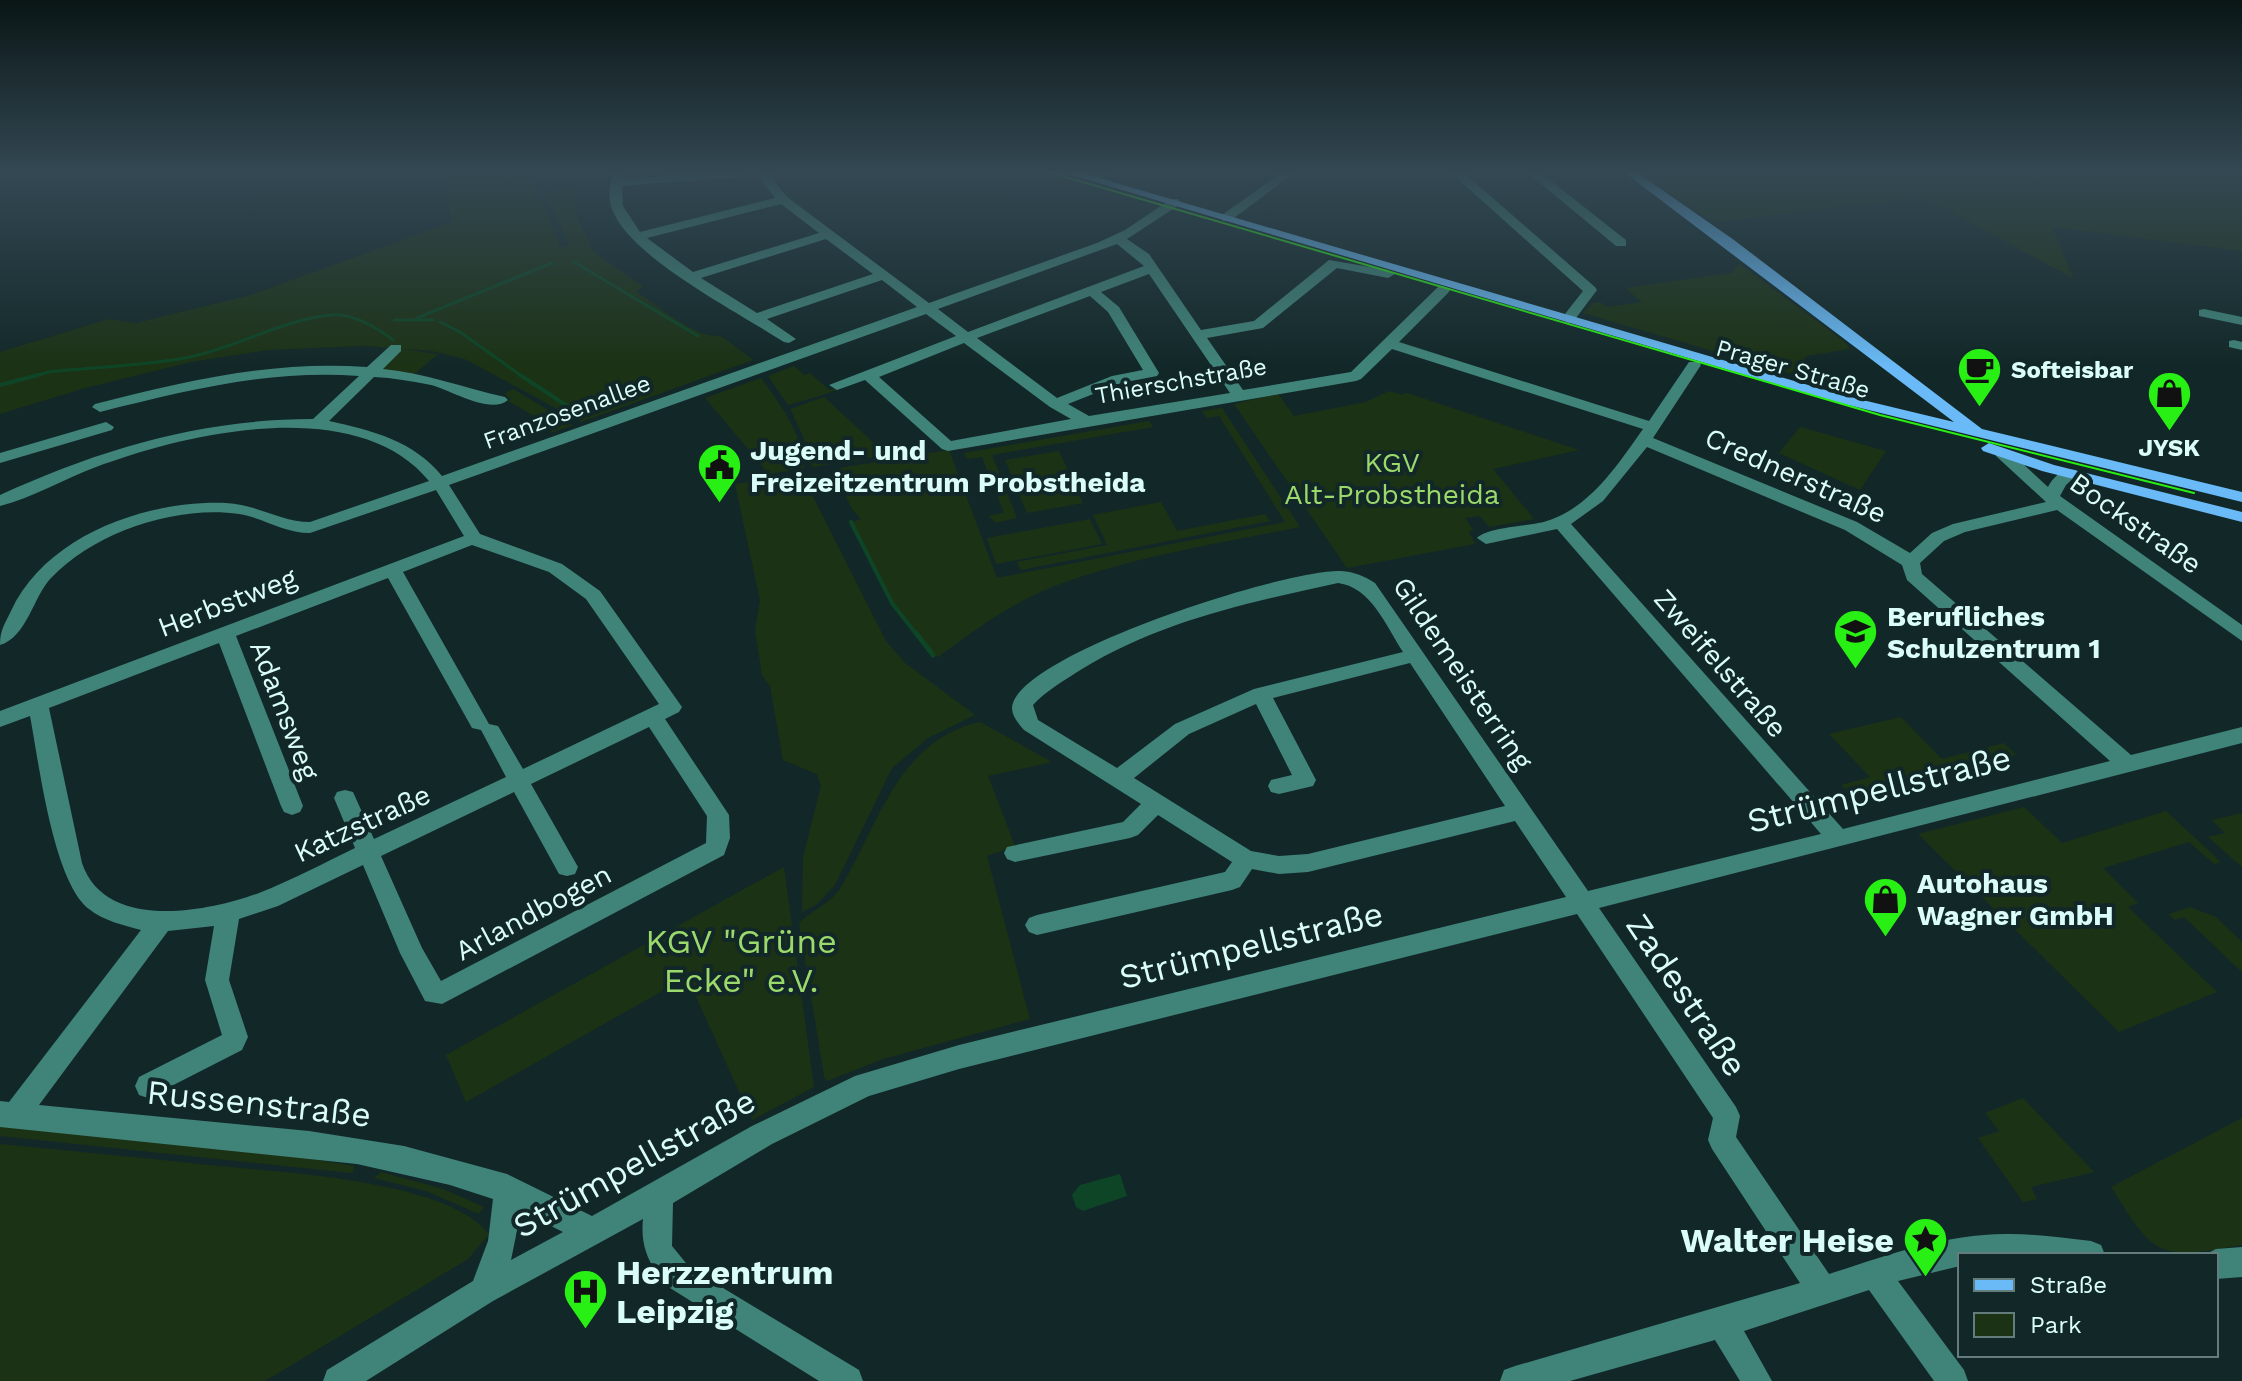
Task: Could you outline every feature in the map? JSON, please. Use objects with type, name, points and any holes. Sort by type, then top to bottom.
[{"type":"main road","name":"Prager Straße","points":[[1292,237],[1898,414],[2242,497]]},
{"type":"main road","points":[[1722,237],[2002,453]]},
{"type":"main road","name":"Prager Straße","points":[[1335,250],[1388,274],[1694,365],[2070,474],[2242,517]]},
{"type":"main road","points":[[1898,414],[1915,407],[1927,394]]},
{"type":"street","points":[[636,237],[689,278],[789,339]]},
{"type":"street","points":[[689,278],[817,237]]},
{"type":"street","name":"Thierschstraße","points":[[833,237],[1055,404],[1087,421],[1356,376],[1443,290]]},
{"type":"street","points":[[1530,237],[1590,290],[1568,319]]},
{"type":"street","points":[[1614,237],[1621,243]]},
{"type":"street","points":[[1119,239],[1139,251],[1239,395]]},
{"type":"street","name":"Franzosenallee","points":[[0,638],[12,628],[34,586],[52,568],[92,541],[137,522],[180,511],[229,508],[260,515],[285,527],[305,529],[439,484],[1119,239]]},
{"type":"street","points":[[1198,335],[1258,325],[1334,263],[1388,274]]},
{"type":"street","points":[[837,385],[1152,268]]},
{"type":"street","points":[[757,318],[884,275]]},
{"type":"street","points":[[1055,404],[1117,379],[1152,373],[1114,310],[1092,291]]},
{"type":"street","points":[[2204,313],[2242,321]]},
{"type":"street","name":"Crednerstraße","points":[[1388,343],[1648,434],[1851,526],[1911,562],[1913,576],[2128,765]]},
{"type":"street","points":[[315,426],[396,348]]},
{"type":"street","points":[[1486,538],[1561,523],[1600,494],[1648,434],[1694,365]]},
{"type":"street","points":[[100,407],[238,377],[306,371],[372,372],[423,379],[487,400],[500,400]]},
{"type":"street","points":[[873,372],[871,378],[874,382],[948,446],[1087,421]]},
{"type":"street","points":[[93,387],[114,454]]},
{"type":"street","points":[[0,501],[114,454],[216,429],[269,425],[315,426],[357,432],[390,443],[414,457],[439,484],[474,538],[483,544],[567,572],[593,595],[672,707],[654,718]]},
{"type":"street","points":[[0,458],[106,427]]},
{"type":"street","name":"Bockstraße","points":[[2002,453],[2024,477],[2055,501],[2242,634]]},
{"type":"street","points":[[1911,562],[1938,537],[1959,528],[2055,501],[2059,482],[2070,474]]},
{"type":"street","name":"Zweifelstraße","points":[[1561,523],[1838,839]]},
{"type":"street","name":"Herbstweg","points":[[0,719],[474,538]]},
{"type":"street","points":[[392,569],[567,867]]},
{"type":"street","name":"Gildemeisterring","points":[[1520,811],[1308,863],[1279,865],[1246,859],[1031,725],[1023,714],[1022,705],[1039,688],[1073,664],[1132,633],[1226,600],[1338,577],[1356,579],[1369,587],[1417,655],[1582,903]]},
{"type":"street","name":"Adamsweg","points":[[225,633],[292,806]]},
{"type":"street","points":[[1118,779],[1182,729],[1261,694],[1417,655]]},
{"type":"street","points":[[1261,694],[1305,780],[1279,786]]},
{"type":"street","name":"Katzstraße","points":[[38,704],[74,873],[92,896],[115,911],[161,922],[228,913],[270,899],[654,718]]},
{"type":"street","name":"Arlandbogen","points":[[345,798],[412,953],[434,993],[442,993],[716,849],[718,815],[654,718]]},
{"type":"street","name":"Strümpellstraße","points":[[338,1381],[483,1291],[660,1195],[762,1135],[878,1081],[959,1057],[1838,839],[2242,735]]},
{"type":"street","points":[[1015,853],[1130,829],[1156,803]]},
{"type":"street","points":[[1037,925],[1232,880],[1246,859]]},
{"type":"street","name":"Zadestraße","points":[[1582,903],[1727,1116],[1722,1140],[1822,1290]]},
{"type":"street","points":[[148,1086],[233,1042],[235,1037],[217,980],[228,913]]},
{"type":"street","points":[[8,1115],[161,922]]},
{"type":"street","name":"Russenstraße","points":[[8,1115],[351,1150],[425,1163],[507,1188],[542,1203],[591,1231]]},
{"type":"street","points":[[483,1291],[504,1246],[508,1225],[507,1188]]},
{"type":"street","points":[[660,1195],[654,1238],[660,1258],[669,1268],[680,1278],[848,1381]]},
{"type":"street","points":[[1515,1381],[1722,1323],[1917,1260],[1963,1251],[2011,1248],[2068,1253]]},
{"type":"street","points":[[2218,1264],[2242,1262]]},
{"type":"street","points":[[1875,1273],[1953,1381]]},
{"type":"street","points":[[1722,1323],[1757,1381]]},
{"type":"green space","points":[[409,237],[556,237],[560,247],[568,247],[567,237],[587,237],[589,248],[643,287],[636,291],[689,327],[712,336],[721,336],[753,360],[581,422],[465,359],[432,351],[364,346],[268,350],[191,362],[85,388],[0,414],[0,352],[109,319],[136,323],[251,295]]},
{"type":"green space","points":[[1998,237],[2056,237],[2074,279]]},
{"type":"green space","points":[[2135,237],[2242,237],[2242,251]]},
{"type":"green space","points":[[1739,264],[1844,341],[1850,349],[1806,356],[1801,368],[1822,383],[1583,313],[1593,303],[1600,302],[1607,307],[1642,302],[1625,288],[1732,273]]},
{"type":"green space","points":[[396,348],[438,354],[411,377],[372,372]]},
{"type":"green space","points":[[794,366],[804,375],[810,373],[829,390],[867,377],[788,405],[768,376]]},
{"type":"green space","points":[[761,378],[795,432],[804,468],[769,474],[705,398]]},
{"type":"green space","points":[[513,389],[573,425],[551,433],[553,427],[508,401],[511,399],[504,394]]},
{"type":"green space","name":"KGV Alt-Probstheida","points":[[1389,391],[1401,395],[1407,393],[1579,450],[1493,469],[1534,519],[1489,527],[1480,516],[1465,518],[1473,530],[1469,532],[1475,544],[1347,568],[1234,404],[1278,394],[1294,416],[1366,402]]},
{"type":"green space","points":[[824,397],[887,455],[812,467],[803,436],[790,409]]},
{"type":"green space","points":[[1222,408],[1300,527],[1149,558],[1060,584],[1012,607],[938,657],[933,655],[892,603],[851,522],[861,519],[852,509],[833,469],[949,450],[997,578],[1285,522],[1219,416],[1207,418],[1202,411]]},
{"type":"green space","points":[[1149,421],[1153,427],[992,455],[1017,518],[995,523],[989,516],[1004,513],[982,457],[967,459],[964,453]]},
{"type":"green space","points":[[1800,427],[1886,451],[1860,490],[1779,453]]},
{"type":"green space","points":[[1059,451],[1083,503],[1027,513],[1005,460]]},
{"type":"green space","points":[[805,473],[812,495],[886,641],[905,663],[975,715],[928,738],[892,768],[835,885],[817,904],[802,912],[803,858],[821,786],[817,774],[783,760],[770,686],[762,675],[755,630],[760,600],[735,484]]},
{"type":"green space","points":[[1161,502],[1177,531],[1265,514],[1270,521],[1021,570],[1017,562],[1107,545],[1093,515]]},
{"type":"green space","points":[[1090,519],[1102,544],[996,564],[987,538]]},
{"type":"green space","points":[[1901,717],[1942,759],[2004,743],[2016,755],[1852,796],[1841,785],[1870,777],[1829,734]]},
{"type":"green space","points":[[980,722],[1052,762],[988,776],[1015,846],[987,856],[1030,1019],[883,1059],[827,1081],[799,923],[832,898],[841,887],[880,812],[910,766],[929,747],[952,732]]},
{"type":"green space","points":[[2024,807],[2062,843],[2166,811],[2221,862],[2214,864],[2189,842],[2103,868],[2138,903],[2128,907],[2217,992],[2119,1032],[1918,834]]},
{"type":"green space","points":[[2242,813],[2242,867],[2208,837],[2225,833],[2212,820]]},
{"type":"green space","name":"KGV \"Grüne Ecke\" e.V.","points":[[784,867],[814,1087],[752,1120],[687,977],[466,1102],[446,1055]]},
{"type":"green space","points":[[2190,907],[2216,917],[2242,942],[2242,972],[2184,917],[2175,920],[2169,914]]},
{"type":"green space","points":[[2023,1098],[2094,1172],[2031,1187],[2037,1199],[2023,1202],[1978,1138],[1999,1131],[1985,1113]]},
{"type":"green space","points":[[2242,1118],[2242,1245],[2200,1252],[2178,1252],[2159,1247],[2132,1220],[2111,1187]]},
{"type":"green space","points":[[0,1125],[273,1153],[354,1166],[354,1170],[351,1173],[0,1136]]},
{"type":"green space","points":[[0,1144],[315,1175],[358,1182],[437,1201],[468,1216],[489,1234],[468,1259],[265,1381],[0,1381]]},
{"type":"green space","points":[[381,1172],[443,1189],[484,1207],[479,1214],[426,1191],[374,1178]]},
{"type":"shaded area","points":[[1120,1174],[1127,1196],[1083,1211],[1076,1207],[1072,1195],[1080,1185]]},
{"type":"waterway","points":[[574,262],[698,336]]},
{"type":"waterway","points":[[417,318],[552,263]]},
{"type":"waterway","points":[[31,377],[49,372],[190,357],[279,327],[332,315],[356,319],[393,340]]},
{"type":"waterway","points":[[394,320],[433,320]]},
{"type":"waterway","points":[[440,322],[460,332],[522,377]]},
{"type":"waterway","points":[[0,385],[38,375]]},
{"type":"waterway","points":[[522,377],[578,413]]},
{"type":"waterway","points":[[851,522],[892,603],[917,635]]},
{"type":"waterway","points":[[916,633],[933,655]]},
{"type":"tram line","points":[[1273,237],[1880,415],[2194,493]]},
{"type":"place","name":"Softeisbar","points":[[1980,409]]},
{"type":"place","name":"JYSK","points":[[2169,433]]},
{"type":"place","name":"Jugend- und Freizeitzentrum Probstheida","points":[[719,505]]},
{"type":"place","name":"Berufliches Schulzentrum 1","points":[[1856,671]]},
{"type":"place","name":"Autohaus Wagner GmbH","points":[[1886,938]]},
{"type":"place","name":"Walter Heise","points":[[1925,1279]]},
{"type":"place","name":"Herzzentrum Leipzig","points":[[585,1331]]}]
